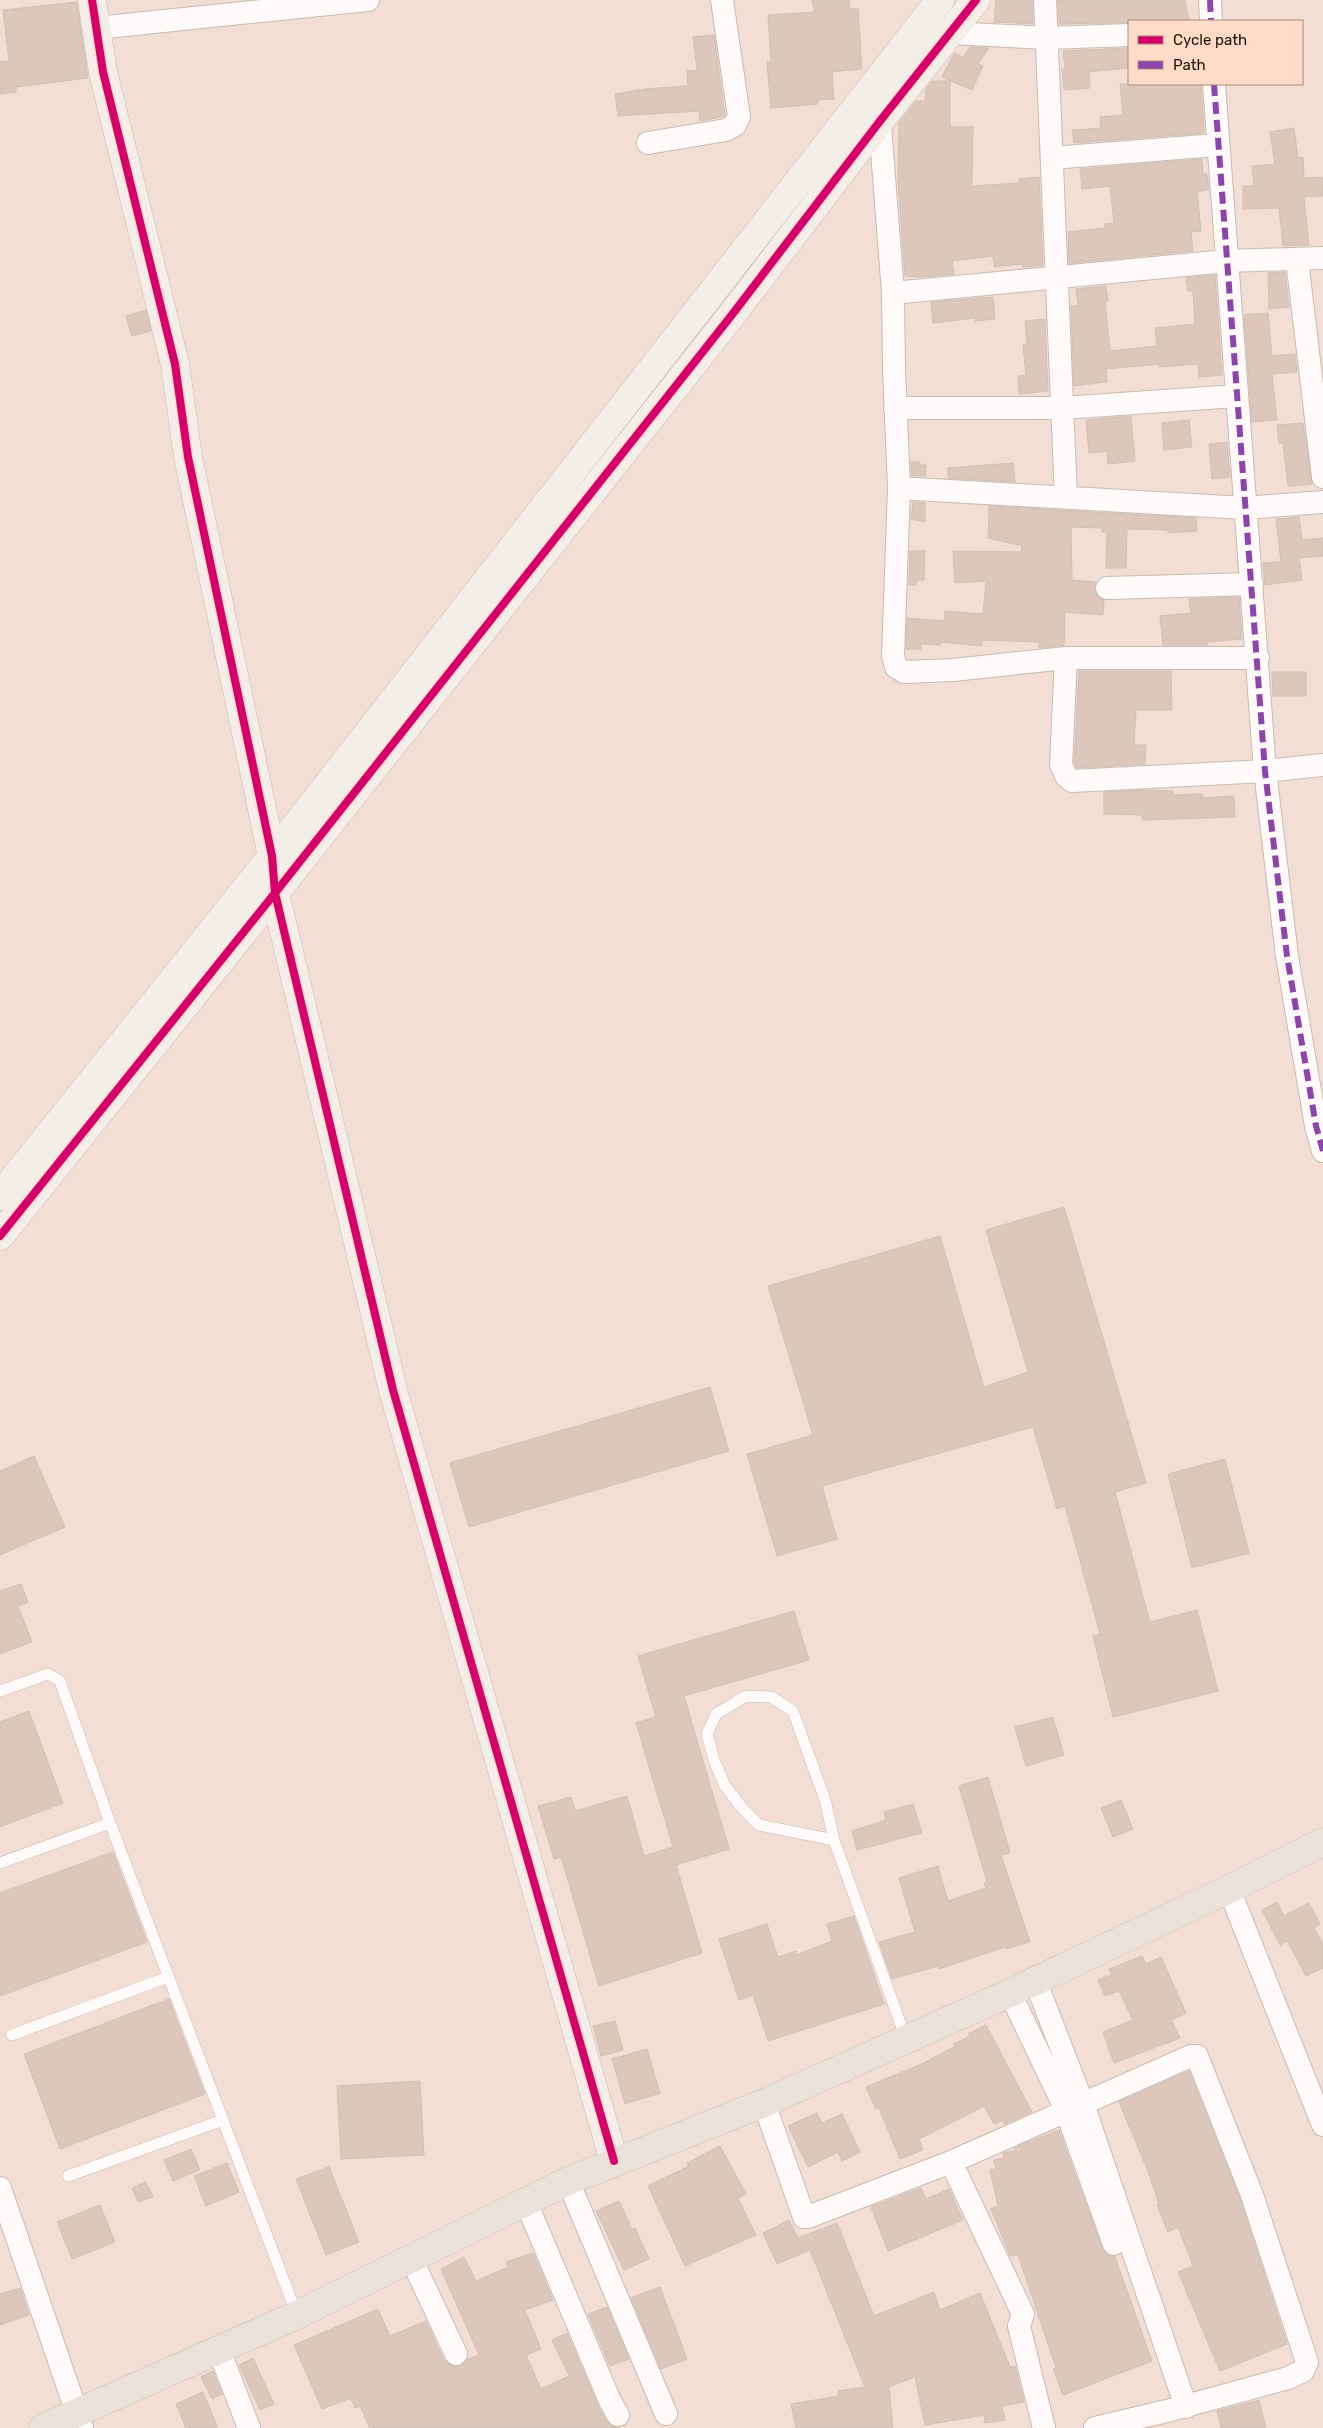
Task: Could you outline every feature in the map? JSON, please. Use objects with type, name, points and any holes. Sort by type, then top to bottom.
[{"type":"main road","points":[[43,2428],[79,2420],[568,2181],[614,2161],[764,2103],[1010,1994],[1035,1980],[1229,1889],[1323,1842]]},
{"type":"street","points":[[92,0],[103,72],[175,364],[188,457],[272,856],[275,893],[392,1390],[614,2161]]},
{"type":"street","points":[[96,28],[368,0]]},
{"type":"street","points":[[648,143],[726,130],[736,125],[739,117],[722,0]]},
{"type":"street","points":[[0,1196],[272,856],[940,0]]},
{"type":"street","points":[[0,1236],[275,893],[725,324],[880,121],[976,0]]},
{"type":"street","points":[[1045,0],[1066,497]]},
{"type":"street","points":[[1210,0],[1211,20]]},
{"type":"street","points":[[950,33],[1048,38],[1128,35]]},
{"type":"street","points":[[877,81],[893,293],[895,408],[899,488],[893,656],[896,667],[904,672],[953,670],[1066,658],[1258,658]]},
{"type":"street","points":[[1214,85],[1217,146],[1244,508],[1258,658],[1265,771],[1287,956],[1323,1150]]},
{"type":"street","points":[[1052,158],[1217,146]]},
{"type":"street","points":[[893,293],[1226,262],[1323,258]]},
{"type":"street","points":[[1297,260],[1323,477]]},
{"type":"street","points":[[895,408],[1062,408],[1236,396]]},
{"type":"street","points":[[899,488],[1244,508],[1323,502]]},
{"type":"street","points":[[1107,588],[1252,584]]},
{"type":"street","points":[[1066,658],[1061,765],[1066,776],[1072,781],[1265,771],[1323,764]]},
{"type":"street","points":[[1229,1889],[1323,2125]]},
{"type":"street","points":[[1035,1980],[1074,2108],[1179,2409]]},
{"type":"street","points":[[1010,1994],[1074,2108]]},
{"type":"street","points":[[764,2103],[806,2218],[951,2162],[1191,2056],[1197,2056],[1252,2195],[1307,2362],[1299,2374],[1179,2409],[1095,2428]]},
{"type":"street","points":[[951,2162],[1023,2314],[1019,2326],[1044,2428]]},
{"type":"street","points":[[568,2181],[666,2414]]},
{"type":"street","points":[[0,2188],[79,2420]]},
{"type":"street","points":[[526,2202],[610,2401],[618,2415]]},
{"type":"street","points":[[411,2258],[456,2354]]},
{"type":"street","points":[[219,2350],[249,2428]]},
{"type":"lane","points":[[0,1691],[48,1674],[60,1682],[110,1823],[297,2315]]},
{"type":"lane","points":[[834,1840],[759,1825],[743,1809],[725,1786],[714,1760],[707,1734],[716,1714],[746,1696],[771,1697],[793,1711],[825,1800],[834,1840],[906,2040]]},
{"type":"lane","points":[[0,1863],[110,1823]]},
{"type":"lane","points":[[12,2036],[168,1976]]},
{"type":"lane","points":[[68,2176],[223,2120]]},
{"type":"building","points":[[812,0],[849,0],[850,9],[858,9],[862,69],[832,72],[834,99],[818,100],[818,104],[771,108],[767,62],[771,62],[768,15],[814,12]]},
{"type":"building","points":[[996,0],[1032,0],[1033,24],[994,22]]},
{"type":"building","points":[[1058,0],[1185,0],[1189,20],[1128,20],[1128,22],[1059,24]]},
{"type":"building","points":[[77,2],[88,78],[16,87],[16,92],[0,94],[0,62],[9,61],[3,10]]},
{"type":"building","points":[[714,35],[725,116],[700,121],[699,111],[618,116],[615,94],[644,89],[688,86],[687,71],[697,70],[693,37]]},
{"type":"building","points":[[970,47],[989,48],[978,64],[983,66],[972,90],[942,77],[954,53],[963,57]]},
{"type":"building","points":[[1128,48],[1128,68],[1089,72],[1090,88],[1064,90],[1062,69],[1065,69],[1063,51]]},
{"type":"building","points":[[932,81],[950,81],[950,127],[973,127],[972,186],[1019,183],[1019,179],[1039,177],[1043,265],[1023,267],[1023,264],[994,267],[993,256],[952,261],[954,274],[921,277],[905,276],[898,181],[899,122],[916,101],[925,101],[926,89]]},
{"type":"building","points":[[1120,84],[1201,85],[1204,133],[1074,143],[1072,130],[1101,128],[1100,117],[1123,115]]},
{"type":"building","points":[[1294,128],[1298,158],[1303,157],[1304,178],[1323,177],[1323,196],[1304,197],[1309,245],[1283,246],[1279,208],[1243,209],[1243,186],[1254,186],[1252,166],[1275,164],[1270,132]]},
{"type":"building","points":[[1202,159],[1203,174],[1207,174],[1209,190],[1197,192],[1201,231],[1191,232],[1193,251],[1069,263],[1068,232],[1105,228],[1105,224],[1114,223],[1110,186],[1082,189],[1080,169]]},
{"type":"building","points":[[1285,272],[1289,307],[1269,309],[1268,273]]},
{"type":"building","points":[[1215,275],[1222,375],[1199,377],[1198,364],[1159,367],[1159,364],[1106,369],[1107,382],[1074,386],[1071,306],[1078,305],[1076,289],[1106,286],[1108,301],[1105,301],[1110,351],[1157,346],[1155,328],[1195,324],[1193,291],[1188,291],[1186,278]]},
{"type":"building","points":[[993,297],[995,319],[975,321],[975,318],[933,323],[931,302]]},
{"type":"building","points":[[146,310],[151,331],[132,336],[126,316]]},
{"type":"building","points":[[1268,313],[1272,356],[1295,354],[1297,372],[1272,374],[1277,420],[1252,422],[1244,315]]},
{"type":"building","points":[[1045,319],[1048,391],[1019,394],[1018,376],[1026,375],[1023,345],[1027,344],[1025,321]]},
{"type":"building","points":[[1131,416],[1135,461],[1108,464],[1107,451],[1089,453],[1086,420]]},
{"type":"building","points":[[1189,420],[1192,447],[1164,450],[1162,423]]},
{"type":"building","points":[[1303,423],[1312,484],[1288,486],[1283,443],[1279,443],[1277,425]]},
{"type":"building","points":[[1227,442],[1230,477],[1212,479],[1209,444]]},
{"type":"building","points":[[911,462],[920,462],[920,465],[926,465],[925,476],[912,476]]},
{"type":"building","points":[[1013,463],[1015,482],[948,478],[948,468]]},
{"type":"building","points":[[913,502],[925,503],[925,522],[911,519]]},
{"type":"building","points":[[989,506],[1196,518],[1197,531],[1168,533],[1168,530],[1127,529],[1126,568],[1106,568],[1107,532],[1102,532],[1102,528],[1071,527],[1072,580],[1095,582],[1096,594],[1104,600],[1103,615],[1065,612],[1064,645],[1039,648],[1039,642],[982,640],[982,646],[940,642],[940,645],[921,644],[921,649],[906,649],[907,618],[944,621],[945,611],[983,614],[986,581],[955,583],[953,551],[1021,552],[1022,546],[988,538]]},
{"type":"building","points":[[1299,517],[1302,540],[1323,538],[1323,556],[1299,558],[1302,580],[1265,585],[1263,563],[1281,562],[1276,519]]},
{"type":"building","points":[[910,551],[925,551],[924,580],[916,580],[916,585],[909,585]]},
{"type":"building","points":[[1239,597],[1242,639],[1207,642],[1207,645],[1163,645],[1160,616],[1191,613],[1189,599]]},
{"type":"building","points":[[1079,671],[1171,671],[1172,710],[1136,710],[1134,745],[1146,745],[1145,764],[1077,768],[1074,762]]},
{"type":"building","points":[[1272,672],[1306,672],[1306,696],[1273,696]]},
{"type":"building","points":[[1173,791],[1173,795],[1202,794],[1203,798],[1234,796],[1235,817],[1142,820],[1142,815],[1104,814],[1104,792]]},
{"type":"building","points":[[1064,1207],[1146,1483],[1115,1492],[1150,1622],[1197,1610],[1218,1691],[1113,1717],[1093,1636],[1100,1634],[1065,1506],[1057,1509],[1033,1427],[822,1486],[837,1539],[777,1556],[747,1454],[813,1435],[768,1286],[940,1236],[984,1387],[1028,1372],[986,1230]]},
{"type":"building","points":[[710,1387],[729,1451],[469,1527],[450,1463]]},
{"type":"building","points":[[34,1456],[65,1527],[0,1555],[0,1471]]},
{"type":"building","points":[[1225,1459],[1249,1553],[1192,1568],[1168,1474]]},
{"type":"building","points":[[21,1584],[28,1602],[18,1606],[32,1642],[0,1654],[0,1591]]},
{"type":"building","points":[[794,1611],[809,1660],[684,1696],[729,1849],[676,1865],[702,1953],[599,1986],[561,1857],[554,1859],[538,1806],[571,1797],[575,1811],[627,1796],[644,1856],[673,1847],[636,1723],[656,1717],[638,1656]]},
{"type":"building","points":[[29,1711],[63,1803],[0,1827],[0,1722]]},
{"type":"building","points":[[1053,1717],[1064,1755],[1026,1766],[1015,1727]]},
{"type":"building","points":[[988,1777],[1010,1853],[1001,1855],[1030,1942],[1006,1949],[1005,1947],[939,1969],[938,1966],[892,1979],[879,1942],[915,1932],[899,1878],[938,1866],[948,1901],[986,1888],[984,1883],[987,1882],[959,1786]]},
{"type":"building","points":[[1121,1800],[1133,1829],[1113,1837],[1101,1808]]},
{"type":"building","points":[[913,1804],[922,1833],[857,1850],[852,1831],[886,1820],[884,1812]]},
{"type":"building","points":[[113,1852],[147,1942],[0,1996],[0,1893]]},
{"type":"building","points":[[1277,1902],[1284,1916],[1309,1903],[1320,1924],[1314,1928],[1323,1944],[1323,1968],[1306,1976],[1287,1941],[1280,1945],[1262,1910]]},
{"type":"building","points":[[854,1916],[884,2004],[768,2041],[753,1995],[739,2000],[719,1939],[767,1924],[778,1957],[796,1951],[797,1955],[832,1941],[827,1924]]},
{"type":"building","points":[[1142,1956],[1146,1964],[1161,1957],[1186,2013],[1171,2020],[1180,2038],[1114,2063],[1103,2032],[1133,2020],[1119,1991],[1105,1996],[1098,1980],[1112,1975],[1109,1969]]},
{"type":"building","points":[[169,1999],[205,2094],[60,2149],[24,2054]]},
{"type":"building","points":[[615,2021],[623,2050],[601,2056],[593,2026]]},
{"type":"building","points":[[986,2025],[1032,2112],[1004,2124],[1003,2120],[994,2124],[984,2106],[919,2139],[923,2150],[900,2159],[879,2108],[876,2109],[866,2087],[924,2063],[955,2046],[954,2044],[970,2036],[968,2034]]},
{"type":"building","points":[[647,2049],[660,2093],[625,2104],[612,2059]]},
{"type":"building","points":[[1189,2071],[1240,2199],[1287,2344],[1220,2371],[1178,2272],[1193,2266],[1178,2227],[1168,2232],[1157,2205],[1159,2204],[1148,2171],[1119,2102]]},
{"type":"building","points":[[420,2081],[424,2155],[341,2159],[337,2086]]},
{"type":"building","points":[[817,2113],[822,2123],[842,2114],[860,2152],[842,2161],[838,2152],[808,2167],[788,2126]]},
{"type":"building","points":[[1059,2130],[1102,2248],[1106,2254],[1115,2257],[1152,2361],[1063,2395],[1053,2369],[1056,2368],[1018,2255],[1010,2256],[991,2209],[998,2206],[990,2170],[996,2169],[994,2160],[1004,2158],[1003,2153],[1015,2151],[1014,2148]]},
{"type":"building","points":[[720,2146],[746,2194],[738,2198],[756,2235],[685,2266],[648,2186],[689,2166],[687,2163]]},
{"type":"building","points":[[191,2149],[200,2170],[173,2181],[164,2160]]},
{"type":"building","points":[[227,2163],[239,2192],[206,2206],[194,2176]]},
{"type":"building","points":[[329,2167],[359,2242],[326,2255],[296,2179]]},
{"type":"building","points":[[146,2182],[153,2197],[138,2202],[132,2188]]},
{"type":"building","points":[[921,2188],[926,2199],[949,2189],[963,2220],[888,2251],[871,2207]]},
{"type":"building","points":[[619,2201],[632,2229],[635,2228],[649,2259],[624,2270],[596,2211]]},
{"type":"building","points":[[100,2205],[115,2242],[72,2259],[57,2222]]},
{"type":"building","points":[[789,2220],[798,2238],[837,2223],[874,2316],[934,2292],[940,2310],[980,2293],[1010,2367],[1015,2366],[1024,2402],[1002,2406],[1005,2420],[985,2423],[984,2415],[925,2425],[915,2377],[889,2387],[893,2428],[796,2428],[791,2404],[839,2396],[838,2391],[865,2387],[810,2250],[777,2264],[763,2233]]},
{"type":"building","points":[[533,2253],[553,2300],[525,2310],[541,2349],[526,2355],[541,2389],[569,2376],[552,2340],[567,2333],[599,2408],[607,2422],[617,2428],[370,2428],[360,2406],[355,2408],[351,2398],[322,2409],[294,2345],[378,2309],[390,2336],[426,2321],[444,2360],[454,2367],[461,2366],[468,2359],[479,2355],[441,2269],[464,2257],[476,2281],[508,2267],[506,2262]]},
{"type":"building","points":[[660,2287],[687,2359],[661,2369],[631,2298]]},
{"type":"building","points":[[20,2288],[29,2315],[0,2325],[0,2294]]},
{"type":"building","points":[[607,2307],[629,2359],[610,2366],[588,2314]]},
{"type":"building","points":[[253,2358],[274,2404],[260,2410],[239,2365]]},
{"type":"building","points":[[213,2371],[222,2394],[212,2399],[201,2377]]},
{"type":"building","points":[[203,2392],[218,2428],[186,2428],[176,2404]]},
{"type":"building","points":[[1259,2400],[1266,2428],[1221,2428],[1217,2411]]},
{"type":"marked path","points":[[1210,0],[1211,20]]},
{"type":"marked path","points":[[1214,85],[1265,771],[1287,956],[1316,1126],[1323,1151]]},
{"type":"cycle path","points":[[92,0],[103,72],[175,364],[188,457],[272,856],[275,893],[393,1390],[614,2161]]},
{"type":"cycle path","points":[[0,1236],[275,893],[731,316],[880,121],[976,0]]}]
